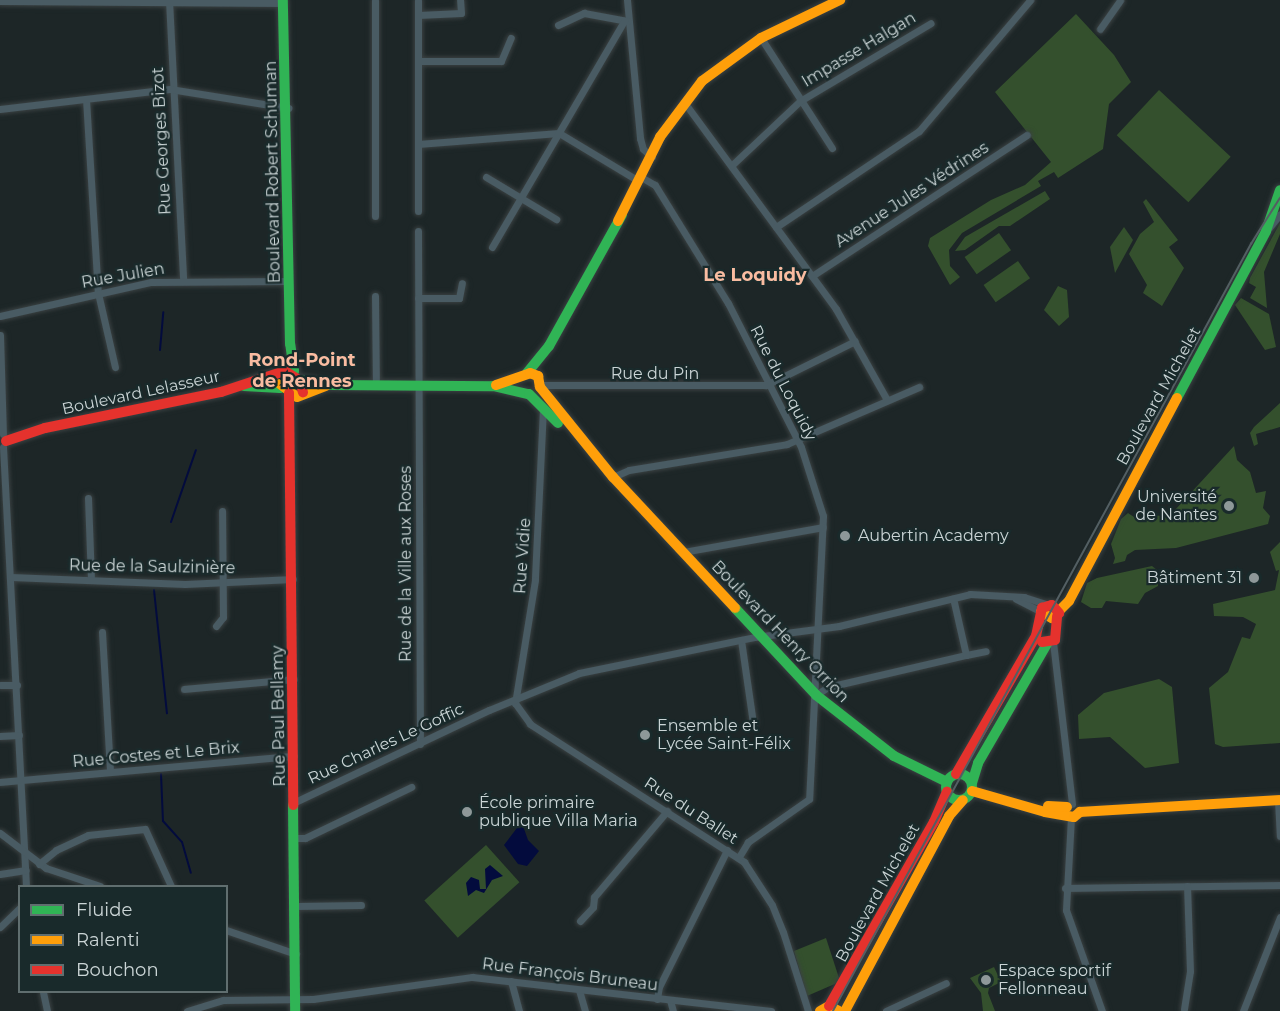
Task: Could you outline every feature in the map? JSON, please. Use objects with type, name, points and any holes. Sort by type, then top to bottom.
[{"type":"main road","points":[[526,393],[520,384],[524,375],[549,346],[655,153],[660,137],[684,102],[716,68],[745,49],[840,0]]},
{"type":"main road","name":"Boulevard Robert Schuman","points":[[283,1],[288,108],[289,375]]},
{"type":"main road","name":"Boulevard Michelet","points":[[972,787],[978,763],[1051,640],[1058,614],[1069,601],[1266,231],[1280,190]]},
{"type":"main road","points":[[289,375],[331,385],[493,386],[526,393],[540,383],[549,346]]},
{"type":"main road","points":[[289,375],[294,392]]},
{"type":"main road","points":[[289,375],[294,392]]},
{"type":"main road","name":"Boulevard Lelasseur","points":[[2,438],[289,375]]},
{"type":"main road","points":[[493,386],[524,375],[540,383]]},
{"type":"main road","name":"Boulevard Henry Orrion","points":[[540,383],[614,477]]},
{"type":"main road","name":"Boulevard Lelasseur","points":[[244,386],[294,392],[331,385]]},
{"type":"main road","name":"Rue Paul Bellamy","points":[[294,392],[288,421],[293,579],[296,838],[295,1011]]},
{"type":"main road","name":"Boulevard Henry Orrion","points":[[526,393],[543,406],[614,477],[816,695],[894,756],[947,787]]},
{"type":"main road","points":[[972,787],[963,800],[953,799],[947,787],[1036,634],[1043,608],[1052,605],[1058,614]]},
{"type":"main road","points":[[1036,634],[1051,640]]},
{"type":"main road","points":[[956,774],[966,775],[972,787],[1027,806],[1072,811],[1279,800]]},
{"type":"main road","name":"Boulevard Michelet","points":[[829,1009],[934,822],[947,787]]},
{"type":"main road","name":"Boulevard Michelet","points":[[845,1011],[949,816],[963,800]]},
{"type":"street","points":[[375,0],[375,216]]},
{"type":"street","points":[[418,0],[418,211]]},
{"type":"street","points":[[418,15],[461,13],[460,0]]},
{"type":"street","points":[[627,0],[626,21],[640,131],[655,153]]},
{"type":"street","points":[[776,227],[919,131],[1030,0]]},
{"type":"street","points":[[1100,29],[1120,0]]},
{"type":"street","points":[[0,1],[283,1]]},
{"type":"street","name":"Rue Georges Bizot","points":[[169,1],[183,280]]},
{"type":"street","points":[[558,25],[584,14],[626,21]]},
{"type":"street","points":[[492,247],[626,21]]},
{"type":"street","name":"Impasse Halgan","points":[[732,165],[800,101],[931,23]]},
{"type":"street","points":[[418,61],[501,61],[510,38]]},
{"type":"street","points":[[762,40],[832,148]]},
{"type":"street","points":[[0,109],[172,89],[288,108]]},
{"type":"street","points":[[86,99],[98,293],[115,367]]},
{"type":"street","points":[[684,102],[812,276],[855,341],[887,400]]},
{"type":"street","points":[[418,144],[559,133]]},
{"type":"street","name":"Rue du Loquidy","points":[[559,133],[655,186],[695,246],[798,440],[813,476],[823,527],[809,799],[748,842],[739,857]]},
{"type":"street","name":"Avenue Jules Védrines","points":[[812,276],[1027,135]]},
{"type":"street","points":[[486,177],[556,219]]},
{"type":"street","points":[[1266,231],[1280,214]]},
{"type":"street","name":"Rue de la Ville aux Roses","points":[[418,231],[420,744]]},
{"type":"street","name":"Rue Julien","points":[[0,316],[151,282],[289,281]]},
{"type":"street","points":[[418,298],[459,298],[462,282]]},
{"type":"street","points":[[375,296],[376,385]]},
{"type":"street","points":[[0,338],[2,438],[26,885]]},
{"type":"street","points":[[769,384],[855,341]]},
{"type":"street","name":"Rue du Pin","points":[[540,383],[609,388],[769,384]]},
{"type":"street","points":[[614,477],[629,470],[798,440],[919,387]]},
{"type":"street","name":"Rue Vidie","points":[[514,699],[519,684],[535,580],[544,430],[543,406]]},
{"type":"street","points":[[544,430],[549,422],[556,420]]},
{"type":"street","points":[[88,498],[91,580]]},
{"type":"street","points":[[216,626],[223,617],[222,511]]},
{"type":"street","points":[[683,552],[823,527]]},
{"type":"street","name":"Rue de la Saulzinière","points":[[11,577],[224,584],[293,579]]},
{"type":"street","name":"Rue Charles Le Goffic","points":[[295,802],[489,710],[579,673],[762,636],[819,628],[973,594],[1014,598],[1043,608]]},
{"type":"street","points":[[953,598],[966,655]]},
{"type":"street","points":[[102,632],[110,772]]},
{"type":"street","points":[[741,640],[753,723]]},
{"type":"street","points":[[1051,640],[1072,811],[1065,888],[1066,910],[1102,1011]]},
{"type":"street","points":[[816,695],[828,687],[986,651]]},
{"type":"street","points":[[184,688],[294,679]]},
{"type":"street","points":[[0,685],[16,685]]},
{"type":"street","name":"Rue du Ballet","points":[[514,699],[519,711],[531,724],[739,857],[776,914],[808,1011]]},
{"type":"street","points":[[0,736],[19,735]]},
{"type":"street","name":"Rue Costes et Le Brix","points":[[0,782],[294,756]]},
{"type":"street","points":[[296,838],[305,838],[411,787]]},
{"type":"street","points":[[1279,800],[1280,836]]},
{"type":"street","points":[[580,921],[592,907],[594,897],[667,811]]},
{"type":"street","points":[[39,864],[56,850],[88,835],[145,829],[171,885]]},
{"type":"street","points":[[0,833],[39,864],[97,885]]},
{"type":"street","points":[[657,999],[659,987],[727,850]]},
{"type":"street","points":[[0,873],[26,870]]},
{"type":"street","points":[[1065,888],[1280,885]]},
{"type":"street","points":[[1184,1009],[1190,971],[1187,886]]},
{"type":"street","points":[[296,906],[361,905]]},
{"type":"street","points":[[0,927],[18,910]]},
{"type":"street","points":[[1243,1011],[1280,917]]},
{"type":"street","points":[[228,931],[296,954]]},
{"type":"street","name":"Rue François Bruneau","points":[[187,1011],[224,1000],[295,999],[472,978],[771,1011]]},
{"type":"street","points":[[510,981],[519,1011]]},
{"type":"street","points":[[886,1011],[946,983]]},
{"type":"street","points":[[579,990],[585,1011]]},
{"type":"street","points":[[43,993],[47,1011]]},
{"type":"street","points":[[670,1000],[673,1011]]},
{"type":"green space","points":[[1076,14],[1114,55],[1131,82],[1109,104],[1103,149],[1058,178],[1054,172],[1038,181],[1041,186],[962,233],[949,250],[950,266],[960,277],[950,285],[928,246],[930,238],[991,200],[1025,185],[1051,162],[995,92]]},
{"type":"green space","points":[[1159,90],[1231,157],[1188,202],[1117,135]]},
{"type":"green space","points":[[1045,191],[1050,199],[1010,226],[999,226],[965,250],[955,251],[965,237]]},
{"type":"green space","points":[[1146,199],[1178,240],[1169,247],[1184,268],[1162,306],[1143,293],[1147,285],[1129,254],[1140,234],[1154,222],[1143,202]]},
{"type":"green space","points":[[1280,223],[1280,234],[1264,272],[1267,308],[1250,298],[1256,287],[1249,283]]},
{"type":"green space","points":[[1124,227],[1133,240],[1115,273],[1110,247]]},
{"type":"green space","points":[[999,233],[1011,250],[977,274],[965,257]]},
{"type":"green space","points":[[1018,261],[1030,278],[996,302],[984,285]]},
{"type":"green space","points":[[1058,286],[1067,290],[1069,317],[1059,326],[1044,310]]},
{"type":"green space","points":[[1241,298],[1269,314],[1276,347],[1265,350],[1235,305]]},
{"type":"green space","points":[[1280,403],[1280,427],[1256,434],[1258,444],[1254,446],[1250,433]]},
{"type":"green space","points":[[1234,446],[1237,460],[1250,472],[1256,493],[1266,491],[1263,508],[1270,516],[1268,524],[1176,548],[1135,550],[1127,555],[1125,561],[1113,564],[1115,558],[1111,544],[1121,519],[1128,513],[1137,519],[1148,515],[1164,516],[1175,510]]},
{"type":"green space","points":[[1280,542],[1280,743],[1223,747],[1215,744],[1209,688],[1228,672],[1242,637],[1250,639],[1256,624],[1243,617],[1214,616],[1213,604],[1275,590],[1279,570],[1276,571],[1270,552]]},
{"type":"green space","points":[[1152,566],[1157,570],[1158,586],[1145,593],[1138,604],[1106,601],[1102,608],[1091,608],[1081,602],[1087,583],[1097,578]]},
{"type":"green space","points":[[1159,679],[1172,687],[1179,763],[1145,768],[1110,737],[1079,739],[1078,715],[1104,693]]},
{"type":"green space","points":[[486,845],[519,882],[458,938],[424,901]]},
{"type":"green space","points":[[826,938],[839,978],[837,983],[807,996],[794,951]]},
{"type":"green space","name":"Espace sportif Fellonneau","points":[[994,967],[1001,982],[989,988],[988,993],[995,1011],[983,1011],[981,993],[970,978]]},
{"type":"shaded area","points":[[523,826],[528,840],[539,851],[527,866],[518,864],[504,845],[517,828]]},
{"type":"shaded area","points":[[490,865],[503,876],[492,880],[484,893],[476,890],[468,896],[466,883],[471,877],[479,880],[480,889],[486,889],[485,869]]},
{"type":"waterway","points":[[160,350],[163,312]]},
{"type":"waterway","points":[[171,522],[196,450]]},
{"type":"waterway","points":[[154,590],[167,713]]},
{"type":"waterway","points":[[161,774],[163,821],[182,842],[191,873]]},
{"type":"tram line","points":[[833,1011],[1251,244],[1280,198]]},
{"type":"traffic: fast","points":[[244,386],[280,388],[290,383],[294,371],[290,344],[283,0]]},
{"type":"traffic: fast","points":[[1177,398],[1266,231],[1280,190]]},
{"type":"traffic: fast","points":[[527,373],[549,346],[622,215]]},
{"type":"traffic: fast","points":[[299,380],[331,385],[493,386],[529,394],[558,423]]},
{"type":"traffic: fast","points":[[735,608],[816,695],[894,756],[947,782]]},
{"type":"traffic: fast","points":[[972,783],[978,763],[1047,644]]},
{"type":"traffic: fast","points":[[959,774],[968,778],[972,787],[968,796],[959,800],[950,796],[946,787],[950,778],[959,774]]},
{"type":"traffic: fast","points":[[293,805],[295,1011]]},
{"type":"traffic: slow","points":[[618,221],[660,137],[702,81],[761,38],[840,0]]},
{"type":"traffic: slow","points":[[496,385],[530,373],[538,376],[540,387]]},
{"type":"traffic: slow","points":[[280,384],[297,397],[326,386]]},
{"type":"traffic: slow","points":[[540,387],[613,477],[735,608]]},
{"type":"traffic: slow","points":[[1041,612],[1052,618],[1069,601],[1177,398]]},
{"type":"traffic: slow","points":[[972,791],[1045,812],[1074,817],[1080,812]]},
{"type":"traffic: slow","points":[[845,1011],[949,816],[963,800]]},
{"type":"traffic: slow","points":[[1080,812],[1280,800]]},
{"type":"traffic: slow","points":[[1048,806],[1067,807]]},
{"type":"traffic: slow","points":[[820,1011],[829,1006],[839,1011]]},
{"type":"traffic: jam","points":[[6,441],[45,428],[221,392],[285,371],[299,380],[303,392]]},
{"type":"traffic: jam","points":[[289,393],[293,805]]},
{"type":"traffic: jam","points":[[956,774],[1036,636],[1042,608],[1052,605],[1059,613]]},
{"type":"traffic: jam","points":[[1042,642],[1055,640],[1057,616]]},
{"type":"traffic: jam","points":[[829,1006],[934,822],[947,792]]},
{"type":"place","name":"Université de Nantes","points":[[1229,506]]},
{"type":"place","name":"Aubertin Academy","points":[[845,536]]},
{"type":"place","name":"Bâtiment 31","points":[[1254,578]]},
{"type":"place","name":"Ensemble et Lycée Saint-Félix","points":[[645,735]]},
{"type":"place","name":"École primaire publique Villa Maria","points":[[467,812]]},
{"type":"place","name":"Espace sportif Fellonneau","points":[[986,980]]},
{"type":"district","name":"Le Loquidy","points":[[755,275]]},
{"type":"district","name":"Rond-Point de Rennes","points":[[302,371]]}]
